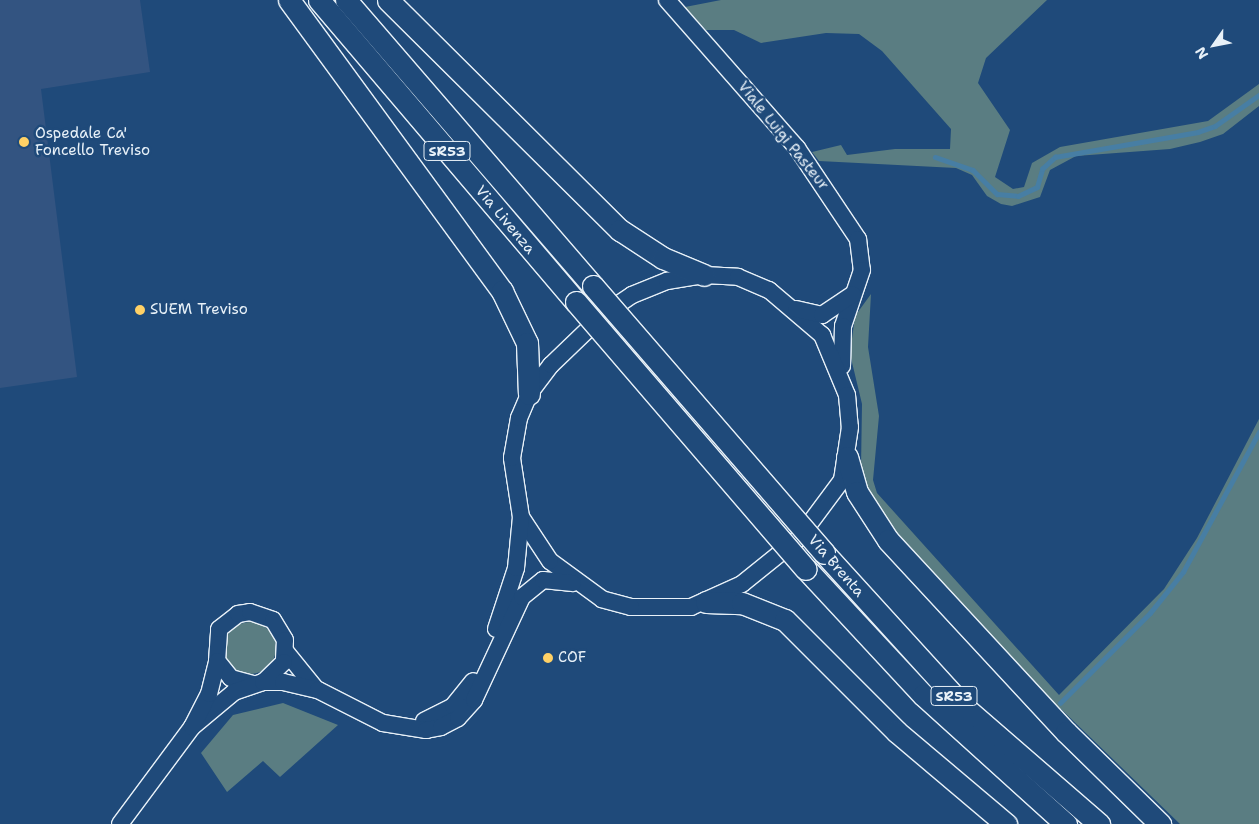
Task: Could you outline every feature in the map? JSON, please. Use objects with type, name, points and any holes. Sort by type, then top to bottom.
[{"type":"highway","points":[[289,0],[502,291],[527,343],[530,394]]},
{"type":"highway","name":"Via Livenza","points":[[319,0],[576,302]]},
{"type":"highway","name":"Via Livenza","points":[[346,0],[593,286]]},
{"type":"highway","points":[[388,0],[620,230],[662,258],[704,275]]},
{"type":"highway","name":"Via Brenta","points":[[593,286],[824,553],[964,707],[1100,824]]},
{"type":"highway","name":"Via Brenta","points":[[576,302],[806,569],[923,695],[1066,824]]},
{"type":"highway","points":[[847,457],[857,492],[888,540],[1066,732],[1160,824]]},
{"type":"highway","points":[[706,602],[742,602],[785,620],[917,750],[1006,824]]},
{"type":"street","name":"Viale Luigi Pasteur","points":[[667,0],[797,148],[845,215],[862,257],[856,290],[843,326],[842,376]]},
{"type":"street","points":[[394,726],[445,713],[475,678],[516,568],[521,517],[512,458],[519,418],[530,394],[576,339],[632,295],[667,281],[704,275],[738,278],[768,290],[792,308],[822,335],[842,376],[850,427],[847,457],[832,498],[799,538],[757,574],[706,602],[673,608],[631,607],[602,599],[575,583],[550,561],[521,517]]},
{"type":"street","points":[[792,308],[822,315],[849,301],[856,290]]},
{"type":"street","points":[[217,661],[231,678],[318,690],[394,726],[433,730],[458,718],[482,685],[522,597],[542,580],[575,583]]},
{"type":"street","points":[[120,824],[192,727],[209,694],[217,661],[219,629],[228,620],[250,612],[273,620],[283,634],[286,652],[318,690]]},
{"type":"street","points":[[192,727],[225,698],[258,683],[278,670],[286,652]]},
{"type":"shaded area","name":"Ospedale Ca' Foncello Treviso","points":[[0,0],[140,0],[150,72],[41,89],[77,377],[0,388]]},
{"type":"green space","points":[[721,0],[1047,0],[986,58],[978,83],[1010,130],[995,177],[1013,189],[1024,187],[1032,163],[1060,147],[1208,121],[1259,84],[1259,106],[1223,134],[1200,142],[1170,149],[1076,156],[1050,170],[1040,197],[1012,206],[1001,204],[987,196],[972,175],[956,168],[819,161],[812,152],[841,145],[847,155],[895,149],[950,149],[951,129],[882,51],[859,34],[826,33],[761,43],[734,30],[706,30],[685,7]]},
{"type":"green space","points":[[871,294],[868,347],[879,416],[873,480],[877,493],[1059,695],[1164,589],[1197,538],[1259,419],[1259,824],[1180,824],[1061,709],[1056,710],[872,509],[861,467],[862,404],[850,354],[855,316]]},
{"type":"green space","points":[[245,622],[255,622],[269,629],[276,643],[276,653],[269,667],[255,674],[245,674],[235,670],[228,663],[224,653],[224,643],[228,633],[235,626]]},
{"type":"green space","points":[[283,703],[338,725],[280,777],[263,761],[227,792],[201,753],[233,715]]},
{"type":"waterway","points":[[935,157],[973,170],[997,194],[1018,196],[1037,187],[1042,169],[1055,157],[1198,132],[1215,126],[1259,95]]},
{"type":"waterway","points":[[1060,703],[1150,613],[1183,572],[1259,432]]},
{"type":"place","name":"Ospedale Ca' Foncello Treviso","points":[[24,142]]},
{"type":"place","name":"SUEM Treviso","points":[[140,310]]},
{"type":"place","name":"COF","points":[[548,658]]}]
